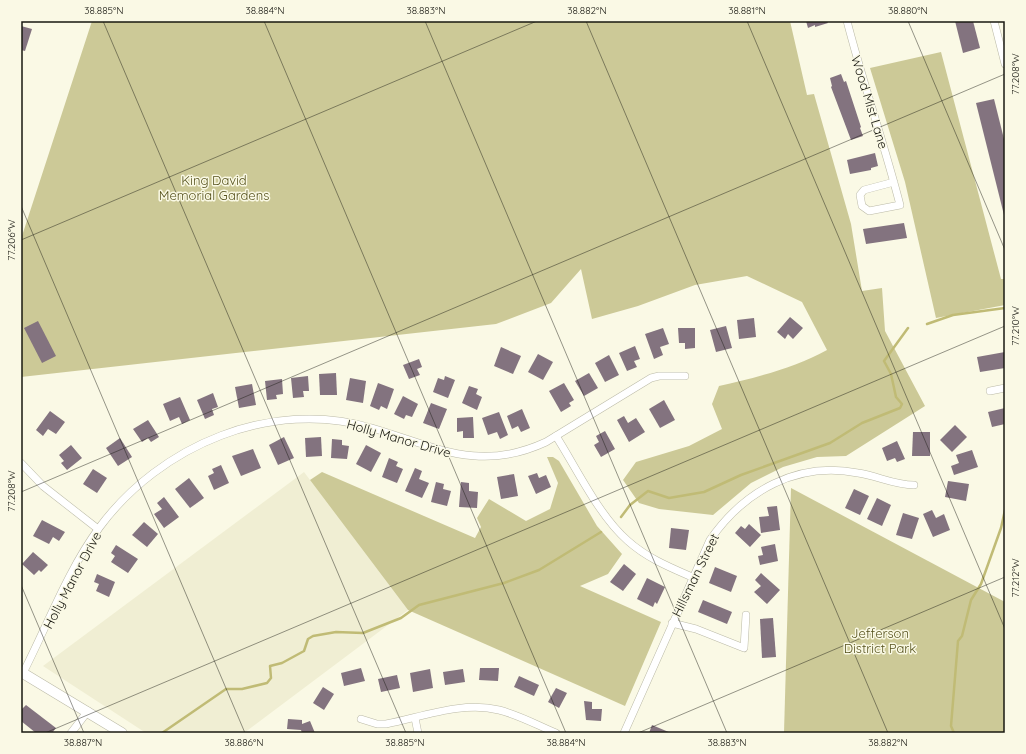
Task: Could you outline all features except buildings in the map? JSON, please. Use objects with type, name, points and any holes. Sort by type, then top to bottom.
[{"type":"main road","points":[[22,673],[88,711],[122,733]]},
{"type":"street","name":"Wood Mist Lane","points":[[848,21],[894,182],[900,205],[869,211],[862,206],[860,195],[864,190],[894,182]]},
{"type":"street","points":[[994,21],[1005,64]]},
{"type":"street","name":"Holly Manor Drive","points":[[22,673],[82,554],[98,529],[126,496],[163,465],[205,442],[251,426],[295,419],[343,421],[372,428],[448,452],[483,457],[515,454],[532,448],[556,436],[651,378],[659,376],[685,376]]},
{"type":"street","points":[[990,391],[1005,388]]},
{"type":"street","points":[[556,436],[604,513],[627,541],[652,558],[692,577]]},
{"type":"street","points":[[21,463],[43,486],[98,529]]},
{"type":"street","name":"Hillsman Street","points":[[624,733],[692,577],[710,540],[721,523],[747,499],[774,483],[808,473],[842,471],[858,473],[892,483],[914,485]]},
{"type":"street","name":"Hillsman Street","points":[[672,623],[696,629],[744,648],[746,616]]},
{"type":"street","points":[[361,719],[377,724],[415,718],[466,707],[482,707],[512,714],[556,733]]},
{"type":"street","points":[[71,733],[88,711]]},
{"type":"street","points":[[415,718],[418,733]]},
{"type":"shaded area","points":[[304,472],[408,610],[244,733],[146,733],[43,666]]},
{"type":"green space","name":"King David Memorial Gardens","points":[[92,21],[790,21],[807,95],[814,94],[851,224],[862,291],[882,288],[885,331],[925,406],[846,456],[817,457],[783,467],[751,483],[713,515],[659,509],[639,503],[623,480],[636,462],[689,446],[722,429],[712,404],[719,386],[760,376],[788,367],[827,350],[802,302],[747,276],[695,285],[638,306],[592,319],[581,269],[551,303],[496,324],[21,377],[21,239]]},
{"type":"green space","points":[[941,52],[1001,279],[1005,279],[1005,305],[936,318],[905,182],[870,68]]},
{"type":"green space","points":[[547,457],[553,457],[559,461],[597,526],[622,554],[608,574],[580,586],[661,622],[625,706],[408,610],[310,480],[322,472],[475,538],[481,527],[477,518],[489,499],[526,521],[550,509],[558,483]]},
{"type":"green space","name":"Jefferson District Park","points":[[791,488],[1005,602],[1005,733],[784,733]]},
{"type":"waterway","points":[[927,324],[953,315],[1005,308]]},
{"type":"waterway","points":[[621,517],[630,505],[648,491],[669,498],[704,492],[741,475],[830,443],[862,423],[900,408],[902,404],[896,397],[891,374],[884,361],[908,328]]},
{"type":"waterway","points":[[954,733],[951,726],[958,641],[962,636],[971,600],[981,584],[1001,528],[1005,510]]},
{"type":"waterway","points":[[162,733],[226,689],[242,689],[267,683],[271,678],[270,666],[282,663],[304,651],[308,639],[313,636],[336,632],[363,633],[401,618],[419,605],[504,583],[539,570],[601,532]]}]
